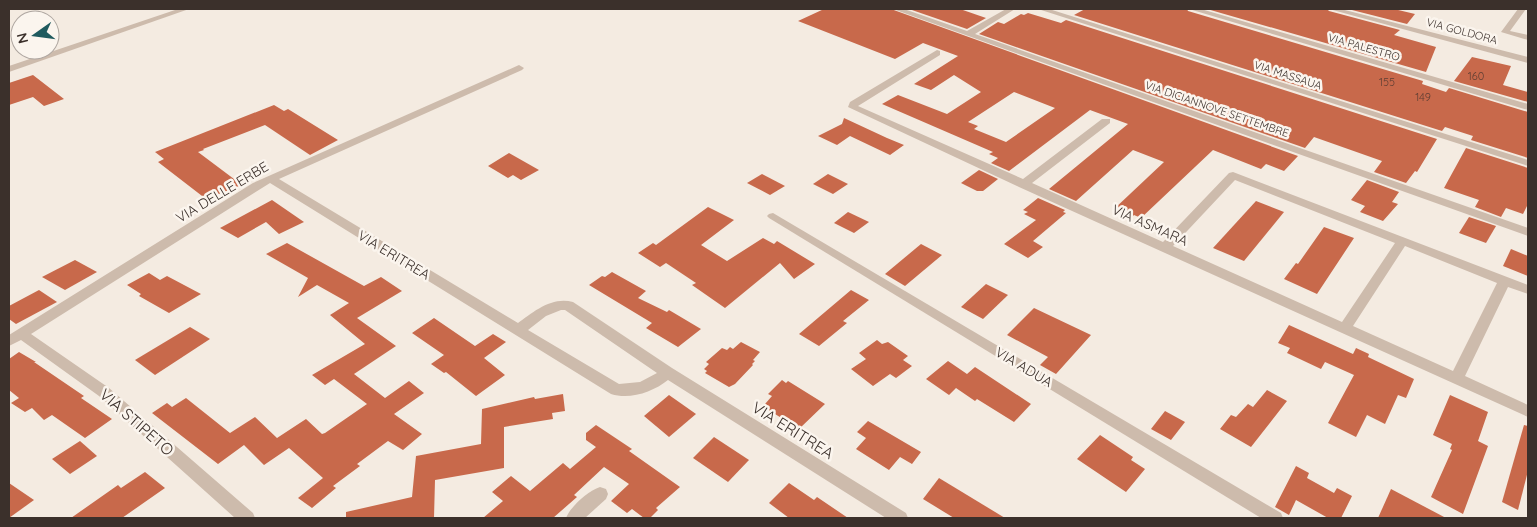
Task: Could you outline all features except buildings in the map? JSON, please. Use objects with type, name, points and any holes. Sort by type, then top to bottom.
[{"type":"street","points":[[9,69],[185,9]]},
{"type":"street","name":"VIA DICIANNOVE SETTEMBRE","points":[[897,9],[1528,232]]},
{"type":"street","points":[[968,34],[1011,9]]},
{"type":"street","name":"VIA MASSAUA","points":[[1042,9],[1528,163]]},
{"type":"street","name":"VIA PALESTRO","points":[[1193,9],[1528,107]]},
{"type":"street","name":"VIA GOLDORA","points":[[1333,9],[1528,60]]},
{"type":"street","points":[[1522,9],[1505,32],[1528,38]]},
{"type":"street","name":"VIA ASMARA","points":[[936,53],[853,104],[853,107],[1528,411]]},
{"type":"street","name":"VIA DELLE ERBE","points":[[15,338],[257,186],[519,68]]},
{"type":"street","points":[[1023,185],[1106,121]]},
{"type":"street","points":[[1164,248],[1233,175],[1528,290]]},
{"type":"street","name":"VIA ERITREA","points":[[271,179],[616,390],[644,388],[658,381],[667,372]]},
{"type":"street","name":"VIA ADUA","points":[[773,216],[1275,518]]},
{"type":"street","points":[[1345,328],[1402,241]]},
{"type":"street","points":[[1456,379],[1504,281]]},
{"type":"street","name":"VIA ERITREA","points":[[518,330],[551,306],[559,304],[568,305],[667,372],[900,518]]},
{"type":"street","name":"VIA STIPETO","points":[[15,338],[104,392],[247,518]]},
{"type":"street","points":[[574,518],[600,494]]}]
